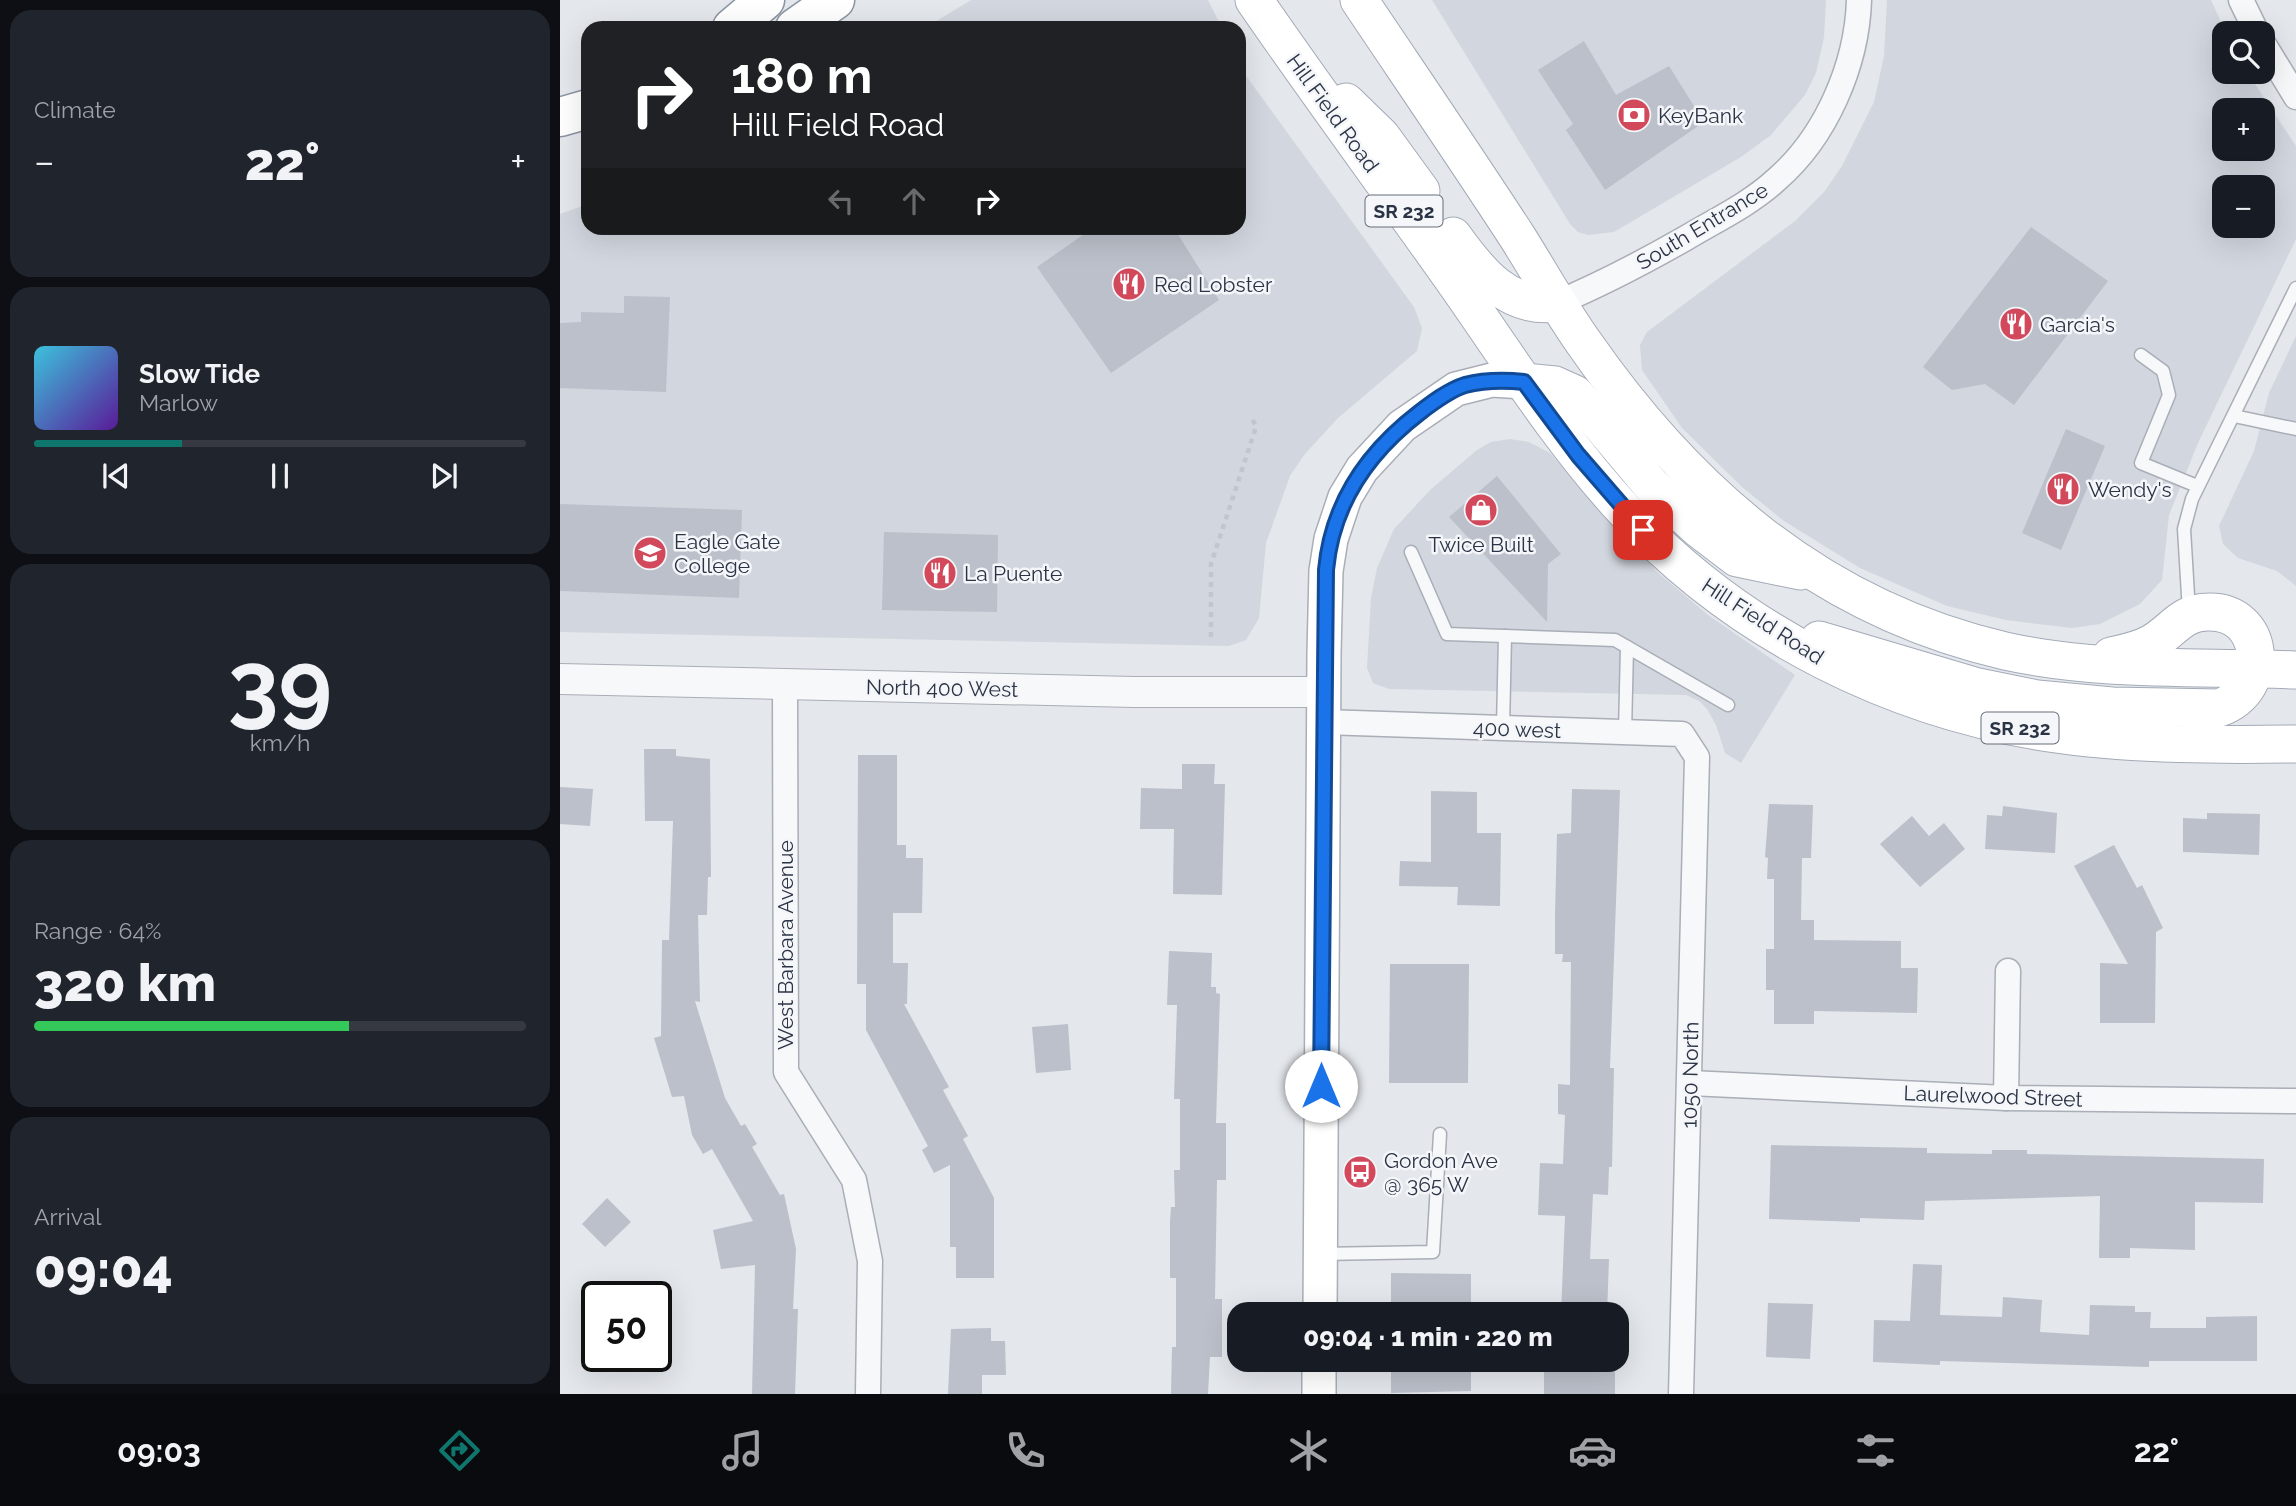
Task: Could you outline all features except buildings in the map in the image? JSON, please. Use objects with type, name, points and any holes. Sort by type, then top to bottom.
[{"type":"highway","points":[[740,21],[765,0]]},
{"type":"highway","points":[[805,21],[835,0]]},
{"type":"highway","points":[[560,117],[581,111]]},
{"type":"main road","name":"Hill Field Road","points":[[1254,0],[1517,381],[1643,530],[1713,593],[1817,658],[1863,679],[1978,720],[2088,738],[2296,744]]},
{"type":"main road","points":[[1359,0],[1519,239],[1557,303],[1628,403],[1690,474],[1766,540],[1819,575],[1897,616],[2007,652],[2081,662],[2296,670]]},
{"type":"main road","points":[[1282,41],[1381,136],[1480,274],[1493,285],[1522,299],[1557,303]]},
{"type":"main road","points":[[1320,1302],[1327,559],[1338,516],[1355,479],[1392,435],[1438,400],[1465,385],[1517,381],[1555,385],[1575,394],[1652,486],[1699,529],[1737,558],[1819,575]]},
{"type":"main road","points":[[1764,626],[2001,692],[2090,705],[2219,708],[2245,691],[2255,668],[2253,643],[2238,622],[2216,612],[2190,614],[2150,644],[2081,662]]},
{"type":"main road","points":[[1319,1372],[1319,1394]]},
{"type":"street","name":"South Entrance","points":[[1557,303],[1610,280],[1729,213],[1786,171],[1814,134],[1846,72],[1856,38],[1858,0]]},
{"type":"street","points":[[2241,0],[2251,21]]},
{"type":"street","points":[[2275,63],[2296,97]]},
{"type":"street","name":"North 400 West","points":[[560,678],[1134,692],[1324,707]]},
{"type":"street","name":"West Barbara Avenue","points":[[785,684],[786,1072],[854,1180],[870,1261],[868,1394]]},
{"type":"street","name":"400 west","points":[[1324,707],[1503,728],[1682,734],[1697,757]]},
{"type":"street","name":"1050 North","points":[[1681,1394],[1697,757]]},
{"type":"street","points":[[2006,1098],[2008,971]]},
{"type":"street","name":"Laurelwood Street","points":[[1690,1083],[2006,1098],[2296,1101]]},
{"type":"lane","points":[[2190,614],[2184,529],[2197,486],[2296,288]]},
{"type":"lane","points":[[2141,355],[2163,371],[2169,395],[2141,463],[2197,486]]},
{"type":"lane","points":[[2234,416],[2296,429]]},
{"type":"lane","points":[[1411,552],[1447,634],[1615,640],[1728,705]]},
{"type":"lane","points":[[1503,728],[1505,636]]},
{"type":"lane","points":[[1625,732],[1627,648]]},
{"type":"lane","points":[[1320,1254],[1433,1252],[1440,1134]]},
{"type":"path","points":[[1211,637],[1212,564],[1256,427],[1252,418]]},
{"type":"shaded area","points":[[971,0],[1208,0],[1218,21],[936,21]]},
{"type":"shaded area","points":[[1432,0],[1826,0],[1824,37],[1816,73],[1805,95],[1771,135],[1741,157],[1614,232],[1588,235],[1578,232],[1570,224]]},
{"type":"shaded area","points":[[1887,0],[2211,0],[2221,21],[2212,21],[2212,84],[2255,84],[2264,98],[2212,98],[2212,161],[2275,161],[2275,114],[2296,146],[2296,239],[2198,443],[2169,515],[2162,580],[2140,604],[2100,624],[2072,628],[2006,620],[1947,606],[1860,568],[1784,521],[1742,487],[1682,428],[1642,370],[1640,345],[1647,332],[1795,221],[1824,192],[1842,166],[1874,102],[1884,56]]},
{"type":"shaded area","points":[[1246,75],[1414,307],[1422,328],[1417,351],[1338,418],[1304,455],[1290,476],[1266,543],[1259,618],[1246,640],[1229,646],[560,632],[560,214],[581,206],[581,235],[1246,235]]},
{"type":"shaded area","points":[[2296,336],[2296,586],[2277,571],[2238,558],[2223,544],[2219,526],[2254,451],[2269,393]]},
{"type":"shaded area","points":[[1510,439],[1529,442],[1550,453],[1655,570],[1708,615],[1795,675],[1741,763],[1725,753],[1716,725],[1707,709],[1699,701],[1686,695],[1389,689],[1373,683],[1367,668],[1371,598],[1377,568],[1394,529],[1430,490],[1477,450],[1491,442]]},
{"type":"place","name":"KeyBank","points":[[1634,115]]},
{"type":"place","name":"Red Lobster","points":[[1129,284]]},
{"type":"place","name":"Garcia's","points":[[2016,324]]},
{"type":"place","name":"Wendy's","points":[[2063,489]]},
{"type":"place","name":"Twice Built","points":[[1481,510]]},
{"type":"place","name":"Eagle Gate College","points":[[650,553]]},
{"type":"place","name":"La Puente","points":[[940,573]]},
{"type":"place","name":"Gordon Ave @ 365 W","points":[[1360,1172]]},
{"type":"route","points":[[1321,1086],[1326,570],[1335,522],[1355,479],[1369,459],[1402,426],[1456,389],[1492,380],[1524,382],[1605,489],[1643,530]]}]
